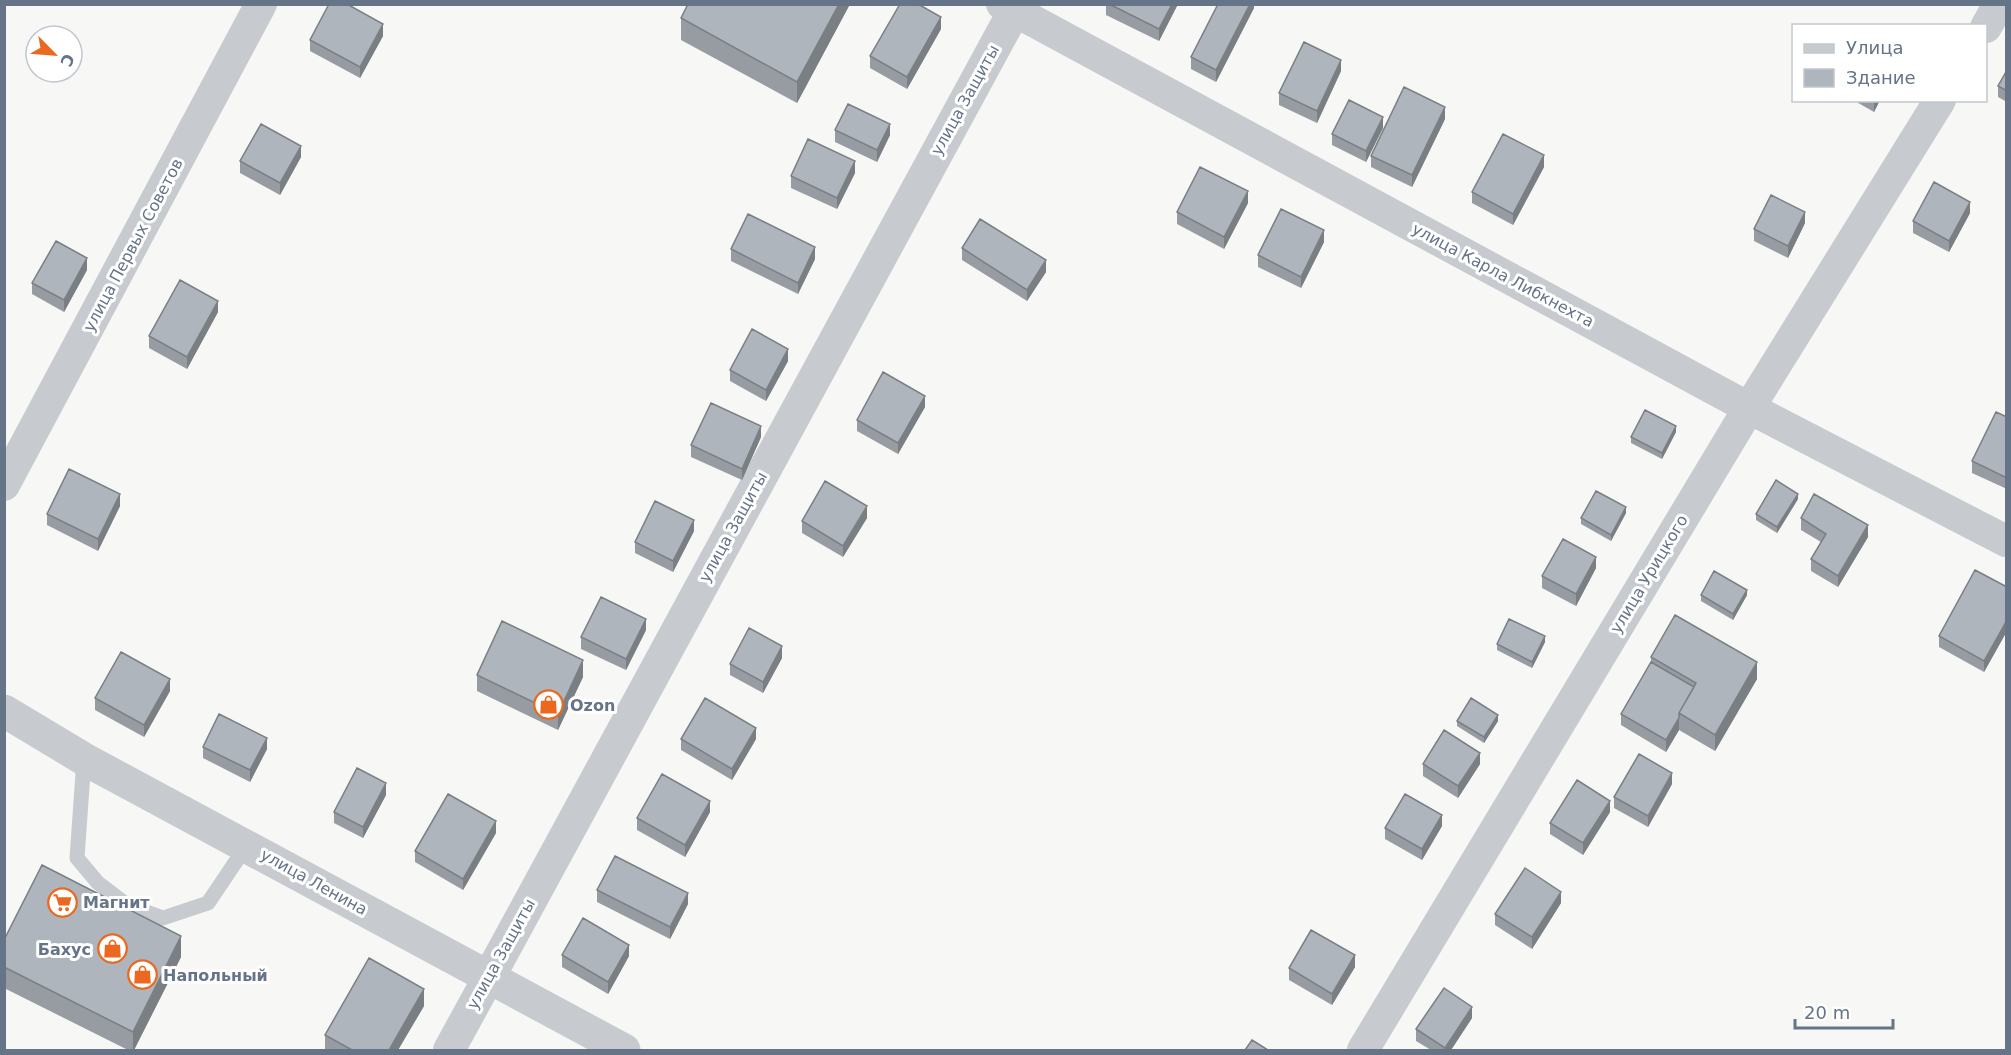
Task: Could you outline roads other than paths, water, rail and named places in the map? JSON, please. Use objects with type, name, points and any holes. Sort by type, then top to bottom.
[{"type":"street","name":"улица Первых Советов","points":[[4,485],[261,4]]},
{"type":"street","points":[[1987,25],[1999,4]]},
{"type":"street","name":"улица Карла Либкнехта","points":[[1011,7],[1749,408],[2007,541]]},
{"type":"street","name":"улица Защиты","points":[[449,1050],[1011,7]]},
{"type":"street","name":"улица Урицкого","points":[[1363,1050],[1749,408],[1939,102]]},
{"type":"street","name":"улица Ленина","points":[[4,711],[84,759],[624,1050]]},
{"type":"lane","points":[[84,759],[77,858],[98,883],[127,905],[163,918],[208,903],[247,845]]},
{"type":"place","name":"Ozon","points":[[549,705]]},
{"type":"place","name":"Магнит","points":[[62,902]]},
{"type":"place","name":"Бахус","points":[[112,949]]},
{"type":"place","name":"Напольный","points":[[142,975]]}]
